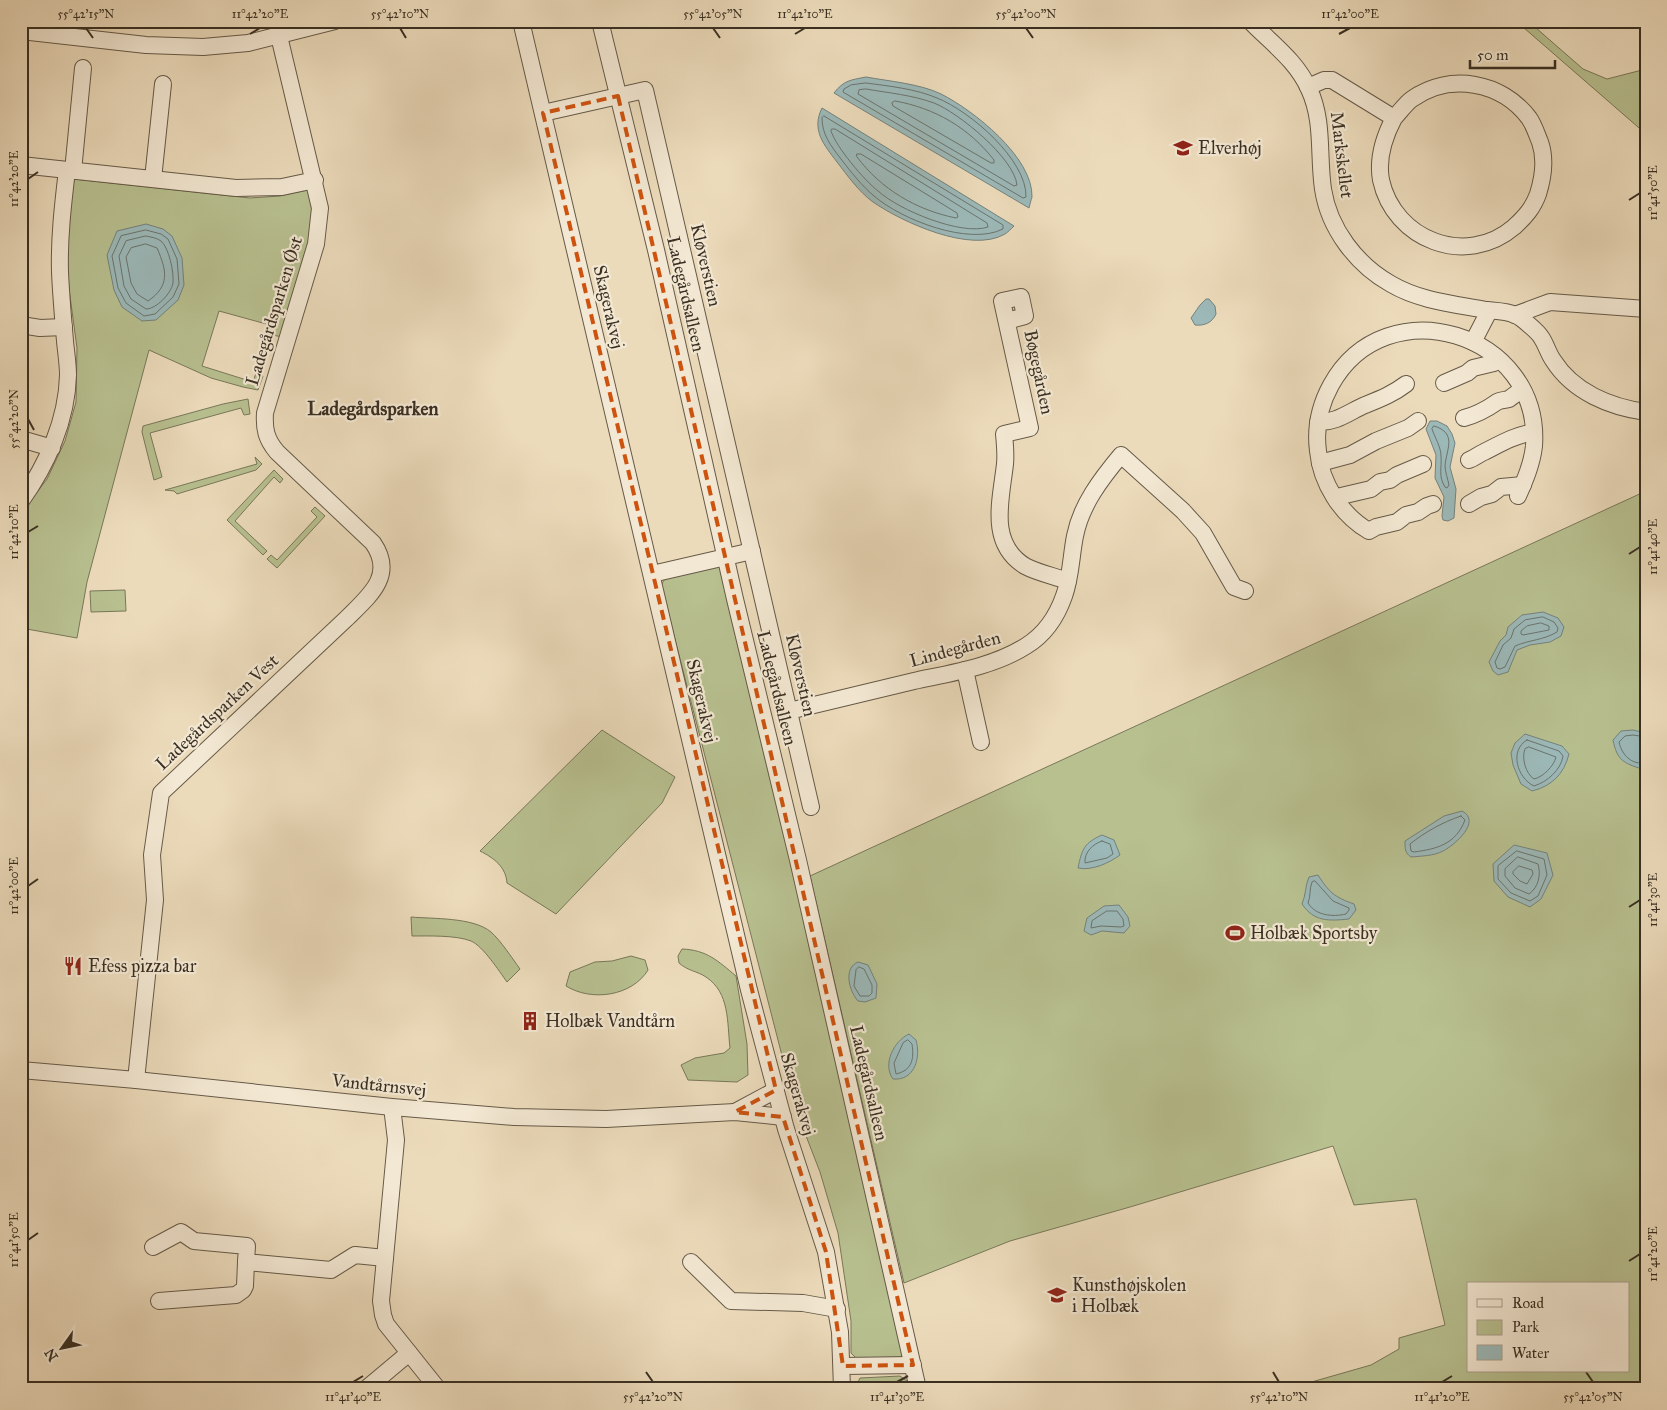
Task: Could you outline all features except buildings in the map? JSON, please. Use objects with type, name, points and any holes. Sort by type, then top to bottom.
[{"type":"street","points":[[21,31],[57,29],[146,45],[203,48],[237,45],[335,21]]},
{"type":"street","name":"Skagerakvej","points":[[521,21],[749,990],[783,1117],[823,1238],[837,1309],[843,1366],[842,1389]]},
{"type":"street","name":"Ladegårdsalleen","points":[[600,21],[658,260],[798,860],[918,1389]]},
{"type":"street","name":"Markskellet","points":[[1250,21],[1289,58],[1308,87],[1316,108],[1319,124],[1323,190],[1338,230],[1353,252],[1378,276],[1406,292],[1431,300],[1516,315]]},
{"type":"street","name":"Ladegårdsparken Øst","points":[[279,36],[315,180],[320,208],[318,234],[265,413],[266,432],[269,442],[277,452],[373,543],[380,556]]},
{"type":"street","points":[[21,502],[52,448],[63,411],[66,392],[68,374],[60,271],[60,229],[70,170],[83,68]]},
{"type":"street","points":[[1308,87],[1324,80],[1332,80],[1394,118]]},
{"type":"street","points":[[1464,82],[1493,88],[1515,102],[1531,120],[1543,149],[1543,178],[1534,204],[1525,218],[1505,235],[1480,245],[1453,246],[1432,241],[1411,229],[1391,205],[1381,180],[1380,155],[1386,134],[1394,118],[1411,100],[1430,89],[1464,82]]},
{"type":"street","points":[[153,179],[163,84]]},
{"type":"street","name":"Kløverstien","points":[[543,113],[645,90],[811,807]]},
{"type":"street","points":[[21,165],[236,188],[282,187],[315,180]]},
{"type":"street","points":[[1646,309],[1550,302],[1516,315],[1540,335],[1552,359],[1582,389],[1599,400],[1616,406],[1646,412]]},
{"type":"street","points":[[1540,335],[1542,305]]},
{"type":"street","points":[[1473,342],[1487,315],[1487,310]]},
{"type":"street","name":"Bøgegården","points":[[1007,321],[1030,428],[1004,434],[1005,463],[999,508],[999,527],[1008,549],[1022,564],[1068,581]]},
{"type":"street","points":[[21,325],[40,328],[64,327]]},
{"type":"street","points":[[1433,504],[1418,512],[1406,515],[1398,522],[1376,527],[1369,531],[1353,519],[1337,501],[1326,481],[1320,463],[1317,443],[1318,422],[1324,400],[1340,371],[1355,356],[1378,341],[1396,334],[1426,330],[1454,334],[1483,347],[1512,374],[1522,390],[1531,413],[1534,446],[1521,491],[1501,487],[1492,494],[1481,497],[1469,504]]},
{"type":"street","points":[[1444,383],[1467,373],[1472,368],[1494,363],[1498,359]]},
{"type":"street","points":[[1318,422],[1340,418],[1394,393],[1406,384]]},
{"type":"street","points":[[1464,418],[1474,416],[1522,390]]},
{"type":"street","points":[[1320,463],[1350,455],[1376,441],[1408,428],[1418,421]]},
{"type":"street","points":[[1469,460],[1496,445],[1509,441],[1513,437],[1534,432]]},
{"type":"street","points":[[21,439],[52,448]]},
{"type":"street","name":"Lindegården","points":[[789,711],[965,670],[1013,654],[1032,642],[1050,624],[1061,604],[1068,581],[1076,533],[1082,514],[1102,477],[1121,454],[1183,511],[1203,533],[1234,587],[1245,591]]},
{"type":"street","points":[[1337,501],[1341,496],[1371,489],[1380,482],[1390,480],[1423,464]]},
{"type":"street","points":[[652,574],[752,551]]},
{"type":"street","name":"Ladegårdsparken Vest","points":[[136,1080],[155,900],[152,855],[161,793],[373,592],[381,577],[380,556]]},
{"type":"street","points":[[965,670],[981,742]]},
{"type":"street","name":"Vandtårnsvej","points":[[21,1070],[136,1080],[399,1108],[514,1117],[594,1119],[735,1112],[783,1117]]},
{"type":"street","name":"Vandtårnsvej","points":[[735,1112],[776,1090]]},
{"type":"street","points":[[399,1108],[381,1302],[383,1318],[438,1389]]},
{"type":"street","points":[[153,1246],[181,1232],[194,1241],[247,1246],[245,1286],[236,1295],[159,1301]]},
{"type":"street","points":[[246,1262],[331,1270],[355,1255],[385,1258]]},
{"type":"street","points":[[691,1262],[731,1300],[804,1303],[837,1309]]},
{"type":"street","points":[[804,1303],[834,1289]]},
{"type":"street","points":[[366,1389],[409,1353]]},
{"type":"street","points":[[843,1366],[912,1365]]},
{"type":"highlighted area","points":[[618,96],[913,1365],[843,1366],[826,1252],[783,1117],[735,1112],[776,1090],[543,113]]},
{"type":"green space","points":[[1516,21],[1528,21],[1583,69],[1607,79],[1646,69],[1646,134]]},
{"type":"green space","points":[[74,179],[250,198],[280,196],[307,190],[313,200],[312,235],[282,337],[268,334],[270,325],[219,311],[202,366],[253,382],[256,373],[263,376],[258,390],[211,378],[149,350],[87,582],[77,638],[21,628],[21,513],[47,479],[65,441],[76,402],[77,348],[67,274],[67,223]]},
{"type":"green space","points":[[248,399],[250,414],[244,415],[241,408],[150,433],[162,477],[154,480],[142,432],[143,426]]},
{"type":"green space","points":[[255,457],[262,464],[256,470],[177,494],[174,491],[165,490],[257,464]]},
{"type":"green space","points":[[274,470],[283,479],[280,483],[274,477],[235,521],[267,551],[263,555],[227,520]]},
{"type":"green space","name":"Holbæk Sportsby","points":[[1646,491],[1646,1389],[1309,1389],[1308,1383],[1371,1365],[1399,1349],[1399,1338],[1445,1325],[1416,1199],[1354,1205],[1333,1146],[1010,1241],[904,1283],[810,876]]},
{"type":"green space","points":[[315,507],[325,516],[277,568],[267,559],[271,555],[277,560],[317,517],[311,511]]},
{"type":"green space","points":[[723,565],[907,1357],[856,1358],[851,1353],[851,1321],[838,1233],[820,1172],[796,1110],[661,585],[665,579]]},
{"type":"green space","points":[[125,590],[126,611],[91,612],[90,591]]},
{"type":"green space","points":[[602,730],[675,777],[662,803],[556,914],[507,883],[502,868],[480,851]]},
{"type":"green space","points":[[411,917],[464,921],[483,927],[499,940],[520,969],[507,982],[486,953],[471,941],[450,937],[412,936]]},
{"type":"green space","points":[[682,949],[705,954],[718,961],[736,976],[747,1044],[748,1075],[737,1082],[688,1080],[681,1065],[695,1058],[724,1053],[730,1048],[726,1009],[719,991],[706,977],[679,963],[678,956]]},
{"type":"green space","points":[[631,956],[645,960],[648,970],[641,979],[622,991],[599,995],[576,991],[566,986],[570,972],[595,962],[612,961]]},
{"type":"green space","points":[[900,1376],[907,1381],[909,1389],[857,1389],[860,1378]]},
{"type":"water","points":[[866,77],[914,85],[941,94],[969,111],[984,123],[999,136],[1023,166],[1030,182],[1032,197],[1029,208],[834,93],[845,83]]},
{"type":"water","points":[[822,108],[1014,226],[1005,234],[991,239],[956,238],[919,226],[886,210],[873,202],[858,188],[832,156],[818,130],[819,116]]},
{"type":"water","points":[[146,224],[163,229],[172,236],[182,258],[184,285],[178,300],[156,320],[142,321],[122,307],[114,290],[107,255],[117,231]]},
{"type":"water","points":[[1206,299],[1209,299],[1215,306],[1216,314],[1207,323],[1195,325],[1191,318]]},
{"type":"water","points":[[1430,421],[1437,421],[1447,426],[1455,443],[1450,467],[1456,489],[1454,518],[1448,521],[1443,520],[1442,516],[1444,497],[1435,478],[1436,455],[1426,429]]},
{"type":"water","points":[[1543,612],[1558,618],[1564,627],[1561,636],[1550,642],[1530,645],[1517,650],[1508,672],[1498,675],[1493,671],[1489,662],[1500,641],[1506,635],[1508,627],[1522,615]]},
{"type":"water","points":[[1633,730],[1646,733],[1646,767],[1642,769],[1622,760],[1613,740],[1621,731]]},
{"type":"water","points":[[1525,734],[1562,746],[1569,754],[1564,768],[1556,778],[1546,786],[1532,791],[1521,784],[1513,765],[1511,753],[1515,743]]},
{"type":"water","points":[[1462,811],[1467,815],[1468,826],[1454,844],[1432,855],[1411,857],[1408,854],[1405,849],[1405,841],[1444,816]]},
{"type":"water","points":[[1102,835],[1114,840],[1120,855],[1100,866],[1078,868],[1085,847]]},
{"type":"water","points":[[1514,845],[1547,853],[1553,875],[1541,899],[1530,907],[1508,897],[1494,881],[1493,864]]},
{"type":"water","points":[[1318,875],[1325,886],[1333,893],[1341,899],[1354,904],[1356,910],[1349,919],[1322,919],[1312,914],[1302,904],[1309,877]]},
{"type":"water","points":[[1119,905],[1128,917],[1130,926],[1124,933],[1102,931],[1091,935],[1084,931],[1087,918],[1104,906]]},
{"type":"water","points":[[858,962],[868,965],[877,984],[876,998],[865,1002],[858,1001],[850,986],[850,969]]},
{"type":"water","points":[[909,1034],[916,1040],[918,1054],[915,1067],[907,1076],[901,1079],[893,1079],[889,1067],[891,1054],[894,1047]]},
{"type":"place","name":"Elverhøj","points":[[1183,148]]},
{"type":"place","name":"Holbæk Sportsby","points":[[1235,933]]},
{"type":"place","name":"Efess pizza bar","points":[[73,966]]},
{"type":"place","name":"Holbæk Vandtårn","points":[[530,1021]]},
{"type":"place","name":"Kunsthøjskolen i Holbæk","points":[[1057,1295]]},
{"type":"district","name":"Ladegårdsparken","points":[[373,408]]}]
